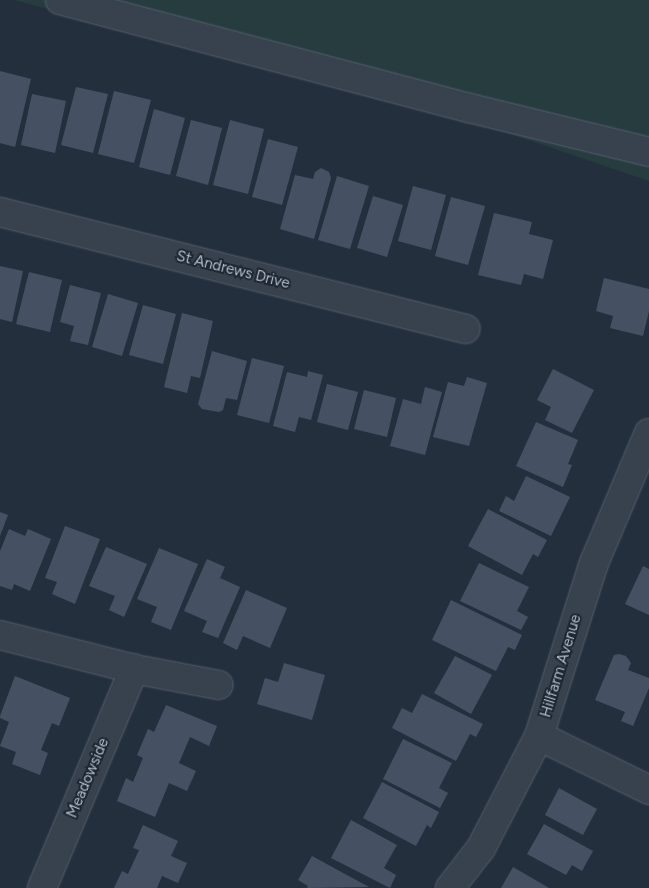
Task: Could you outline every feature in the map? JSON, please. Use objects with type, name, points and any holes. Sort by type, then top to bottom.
[{"type":"street","points":[[60,0],[469,108],[649,152]]},
{"type":"street","name":"St Andrews Drive","points":[[0,212],[466,329]]},
{"type":"street","name":"Hillfarm Avenue","points":[[450,888],[481,848],[539,736],[594,563],[649,433]]},
{"type":"street","points":[[0,635],[134,669],[220,685]]},
{"type":"street","name":"Meadowside","points":[[42,888],[134,669]]},
{"type":"street","points":[[539,736],[649,790]]},
{"type":"green space","points":[[14,0],[649,0],[649,181],[479,123]]},
{"type":"building","points":[[0,71],[31,79],[15,147],[0,143]]},
{"type":"building","points":[[76,87],[108,94],[93,153],[61,145]]},
{"type":"building","points":[[114,91],[151,100],[134,163],[98,154]]},
{"type":"building","points":[[32,94],[66,101],[55,153],[21,145]]},
{"type":"building","points":[[154,109],[185,118],[170,175],[139,167]]},
{"type":"building","points":[[191,120],[222,128],[208,185],[176,176]]},
{"type":"building","points":[[230,120],[264,129],[248,194],[213,185]]},
{"type":"building","points":[[268,139],[298,147],[282,205],[252,197]]},
{"type":"building","points":[[321,168],[329,172],[331,178],[314,239],[280,229],[295,175],[313,179],[315,172]]},
{"type":"building","points":[[337,176],[369,186],[350,249],[318,240]]},
{"type":"building","points":[[413,186],[446,195],[431,250],[398,241]]},
{"type":"building","points":[[373,196],[403,205],[387,257],[357,248]]},
{"type":"building","points":[[451,197],[485,206],[468,265],[435,256]]},
{"type":"building","points":[[494,213],[532,222],[529,234],[553,240],[543,279],[524,274],[521,285],[478,275]]},
{"type":"building","points":[[0,266],[23,271],[12,322],[0,319]]},
{"type":"building","points":[[29,272],[62,280],[50,332],[16,324]]},
{"type":"building","points":[[604,278],[649,289],[649,311],[643,336],[610,328],[613,316],[596,311]]},
{"type":"building","points":[[70,285],[101,293],[88,345],[70,341],[74,326],[60,322]]},
{"type":"building","points":[[108,294],[138,303],[122,356],[92,347]]},
{"type":"building","points":[[143,305],[176,314],[163,364],[129,355]]},
{"type":"building","points":[[182,313],[213,321],[200,378],[191,376],[187,393],[164,387]]},
{"type":"building","points":[[212,351],[247,361],[237,400],[226,398],[223,410],[219,412],[202,409],[198,404]]},
{"type":"building","points":[[252,358],[284,366],[269,423],[237,415]]},
{"type":"building","points":[[553,369],[594,390],[572,433],[545,420],[551,407],[537,400]]},
{"type":"building","points":[[308,371],[323,375],[311,420],[299,417],[295,432],[273,426],[287,372],[307,377]]},
{"type":"building","points":[[467,377],[487,383],[469,446],[433,437],[448,382],[464,386]]},
{"type":"building","points":[[327,384],[358,392],[348,430],[317,422]]},
{"type":"building","points":[[425,387],[442,392],[425,455],[390,446],[403,399],[421,404]]},
{"type":"building","points":[[364,390],[396,398],[387,437],[354,429]]},
{"type":"building","points":[[536,422],[578,440],[568,464],[572,465],[563,487],[516,466]]},
{"type":"building","points":[[526,476],[570,497],[551,536],[499,511],[506,496],[514,501]]},
{"type":"building","points":[[488,509],[547,540],[538,557],[533,554],[522,575],[468,546]]},
{"type":"building","points":[[0,512],[8,515],[0,536]]},
{"type":"building","points":[[65,526],[100,539],[75,604],[52,594],[57,582],[45,578]]},
{"type":"building","points":[[9,529],[25,536],[28,529],[51,539],[30,591],[14,584],[12,590],[0,586],[0,551]]},
{"type":"building","points":[[106,547],[147,564],[124,617],[109,610],[115,596],[89,586]]},
{"type":"building","points":[[159,548],[198,564],[171,630],[151,622],[157,607],[137,599]]},
{"type":"building","points":[[207,559],[225,567],[220,578],[240,587],[218,638],[202,632],[207,621],[184,611]]},
{"type":"building","points":[[479,563],[529,587],[517,611],[528,617],[521,630],[460,601]]},
{"type":"building","points":[[643,566],[649,569],[649,615],[625,604]]},
{"type":"building","points":[[246,590],[287,608],[270,648],[243,636],[237,650],[223,643]]},
{"type":"building","points":[[451,600],[522,635],[515,650],[508,647],[496,671],[432,640]]},
{"type":"building","points":[[614,655],[626,656],[631,663],[628,670],[649,678],[649,688],[633,726],[621,721],[625,712],[595,700]]},
{"type":"building","points":[[455,656],[492,675],[471,714],[434,693]]},
{"type":"building","points":[[284,663],[325,675],[312,720],[257,704],[265,678],[278,682]]},
{"type":"building","points":[[15,676],[70,698],[59,726],[52,723],[41,750],[48,753],[40,775],[12,764],[16,752],[0,746],[9,722],[0,718],[0,716]]},
{"type":"building","points":[[422,694],[483,724],[476,737],[470,734],[456,761],[392,728],[402,708],[412,713]]},
{"type":"building","points":[[166,705],[217,726],[209,746],[190,737],[179,763],[196,771],[187,791],[169,783],[155,817],[117,801],[126,778],[133,782],[143,758],[137,755],[148,729],[154,732]]},
{"type":"building","points":[[403,739],[452,763],[439,788],[448,793],[440,808],[383,779]]},
{"type":"building","points":[[382,782],[439,812],[431,828],[427,825],[416,846],[363,818]]},
{"type":"building","points":[[559,788],[597,809],[583,835],[545,815]]},
{"type":"building","points":[[351,820],[397,845],[384,868],[396,875],[390,888],[331,858]]},
{"type":"building","points":[[544,824],[593,851],[582,871],[572,865],[566,875],[527,854]]},
{"type":"building","points":[[143,825],[178,841],[171,856],[187,863],[178,883],[162,876],[157,888],[114,888],[122,871],[128,874],[139,850],[133,848]]},
{"type":"building","points":[[312,856],[369,887],[307,888],[308,886],[298,880]]},
{"type":"building","points":[[513,867],[549,888],[501,888]]}]
